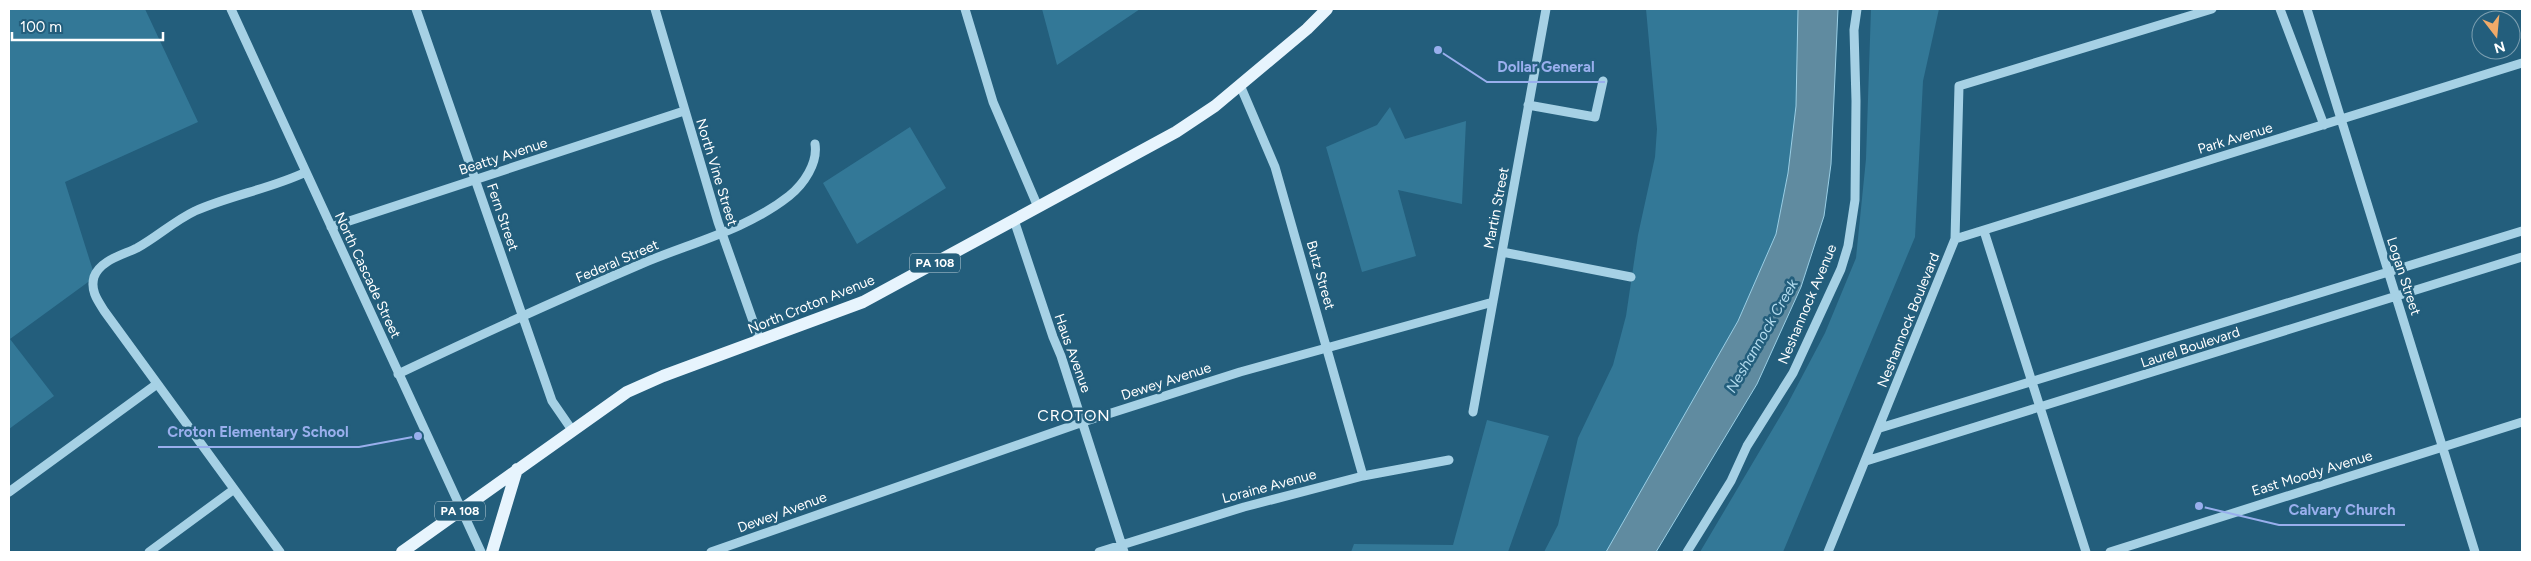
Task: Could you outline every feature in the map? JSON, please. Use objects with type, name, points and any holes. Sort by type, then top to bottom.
[{"type":"main road","name":"North Croton Avenue","points":[[402,552],[609,403],[636,388],[863,302],[1192,122],[1313,24],[1326,9]]},
{"type":"main road","points":[[492,552],[517,469]]},
{"type":"street","name":"North Cascade Street","points":[[231,9],[481,552]]},
{"type":"street","name":"Fern Street","points":[[416,9],[552,401],[572,430]]},
{"type":"street","name":"North Vine Street","points":[[654,9],[722,233],[760,341]]},
{"type":"street","points":[[965,9],[993,102],[1038,207]]},
{"type":"street","name":"Martin Street","points":[[1473,412],[1546,9]]},
{"type":"street","name":"Neshannock Avenue","points":[[1687,552],[1731,481],[1747,446],[1793,373],[1848,246],[1855,200],[1856,101],[1854,40],[1857,9]]},
{"type":"street","name":"Neshannock Boulevard","points":[[1828,552],[1880,428],[1955,239],[1959,86],[2212,9]]},
{"type":"street","points":[[2280,9],[2324,125]]},
{"type":"street","name":"Logan Street","points":[[2307,9],[2475,552]]},
{"type":"street","name":"Park Avenue","points":[[1955,239],[2522,63]]},
{"type":"street","points":[[1528,105],[1595,117],[1603,82]]},
{"type":"street","name":"Butz Street","points":[[1240,85],[1275,167],[1363,476]]},
{"type":"street","name":"Beatty Avenue","points":[[331,227],[684,111]]},
{"type":"street","name":"Federal Street","points":[[398,374],[643,264],[722,233],[779,203],[791,194],[811,168],[814,157],[814,144]]},
{"type":"street","points":[[280,552],[233,490],[95,296],[94,277],[104,264],[142,245],[193,212],[212,204],[278,185],[306,172]]},
{"type":"street","name":"Haus Avenue","points":[[1014,220],[1083,422],[1123,549]]},
{"type":"street","points":[[1984,231],[2086,552]]},
{"type":"street","name":"Laurel Boulevard","points":[[1880,428],[2522,231]]},
{"type":"street","points":[[1502,252],[1631,277]]},
{"type":"street","name":"Laurel Boulevard","points":[[1866,461],[2522,257]]},
{"type":"street","name":"Dewey Avenue","points":[[711,552],[935,472],[1083,422],[1240,372],[1493,302]]},
{"type":"street","points":[[9,492],[157,384]]},
{"type":"street","name":"East Moody Avenue","points":[[2110,552],[2522,422]]},
{"type":"street","name":"Loraine Avenue","points":[[1099,552],[1123,549],[1207,517],[1363,476],[1449,460]]},
{"type":"street","points":[[150,552],[233,490]]},
{"type":"shaded area","points":[[9,9],[145,9],[198,122],[65,182],[95,277],[10,339],[54,396],[9,429]]},
{"type":"shaded area","points":[[1042,9],[1140,9],[1057,65]]},
{"type":"shaded area","points":[[1646,9],[1798,9],[1796,105],[1788,173],[1776,234],[1738,321],[1606,552],[1544,552],[1558,525],[1578,438],[1613,365],[1626,316],[1638,235],[1655,157],[1657,129]]},
{"type":"shaded area","points":[[1871,9],[1939,9],[1923,81],[1915,237],[1783,552],[1700,552],[1787,405],[1825,333],[1856,258],[1866,159]]},
{"type":"shaded area","points":[[1390,107],[1405,139],[1466,121],[1462,204],[1398,190],[1416,256],[1362,272],[1326,147],[1377,125]]},
{"type":"shaded area","points":[[910,127],[946,188],[857,244],[823,183]]},
{"type":"shaded area","points":[[1487,420],[1549,436],[1508,552],[1351,552],[1354,544],[1453,545]]},
{"type":"water","name":"Neshannock Creek","points":[[1798,9],[1838,9],[1831,164],[1824,216],[1801,287],[1757,384],[1656,552],[1606,552],[1738,321],[1776,234],[1788,173],[1796,106]]},
{"type":"place","name":"Dollar General","points":[[1438,50]]},
{"type":"place","name":"Croton Elementary School","points":[[418,436]]},
{"type":"place","name":"Calvary Church","points":[[2199,506]]},
{"type":"district","name":"CROTON","points":[[1074,415]]}]
